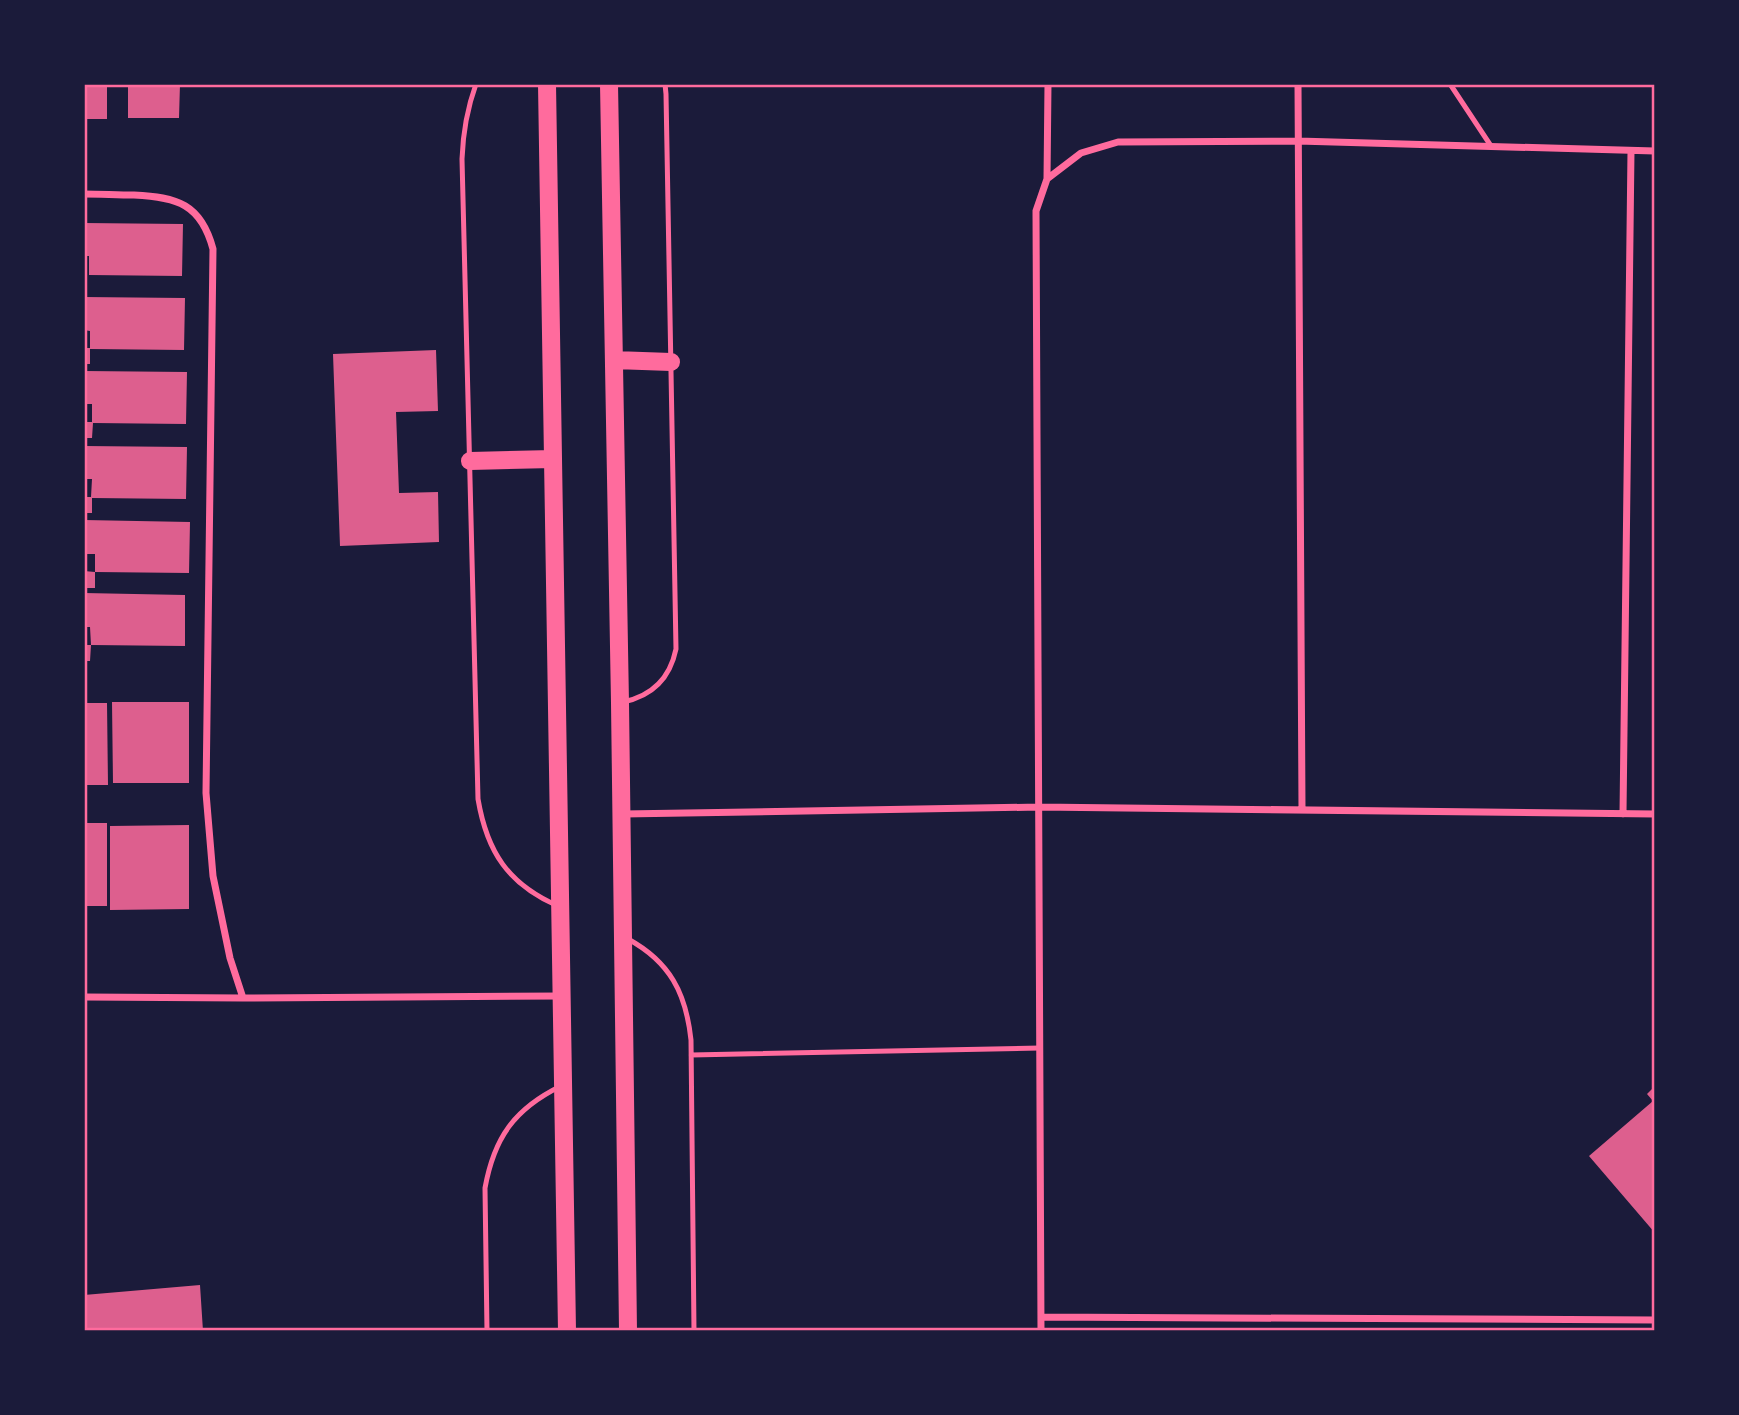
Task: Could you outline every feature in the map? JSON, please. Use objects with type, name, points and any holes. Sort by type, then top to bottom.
[{"type":"main road","points":[[547,84],[567,1331]]},
{"type":"main road","points":[[609,84],[628,1331]]},
{"type":"main road","points":[[614,360],[671,362]]},
{"type":"main road","points":[[470,460],[553,459]]},
{"type":"street","points":[[1041,1331],[1036,211],[1047,179],[1048,84]]},
{"type":"street","points":[[1298,84],[1302,810]]},
{"type":"street","points":[[1047,179],[1081,153],[1118,142],[1298,141],[1655,151]]},
{"type":"street","points":[[1623,814],[1631,151]]},
{"type":"street","points":[[84,194],[164,197],[179,202],[192,210],[202,222],[213,249],[206,793],[213,876],[230,958],[243,998]]},
{"type":"street","points":[[621,814],[1039,807],[1655,814]]},
{"type":"street","points":[[84,997],[562,996]]},
{"type":"street","points":[[1041,1317],[1655,1320]]},
{"type":"lane","points":[[476,84],[468,107],[463,146],[478,799],[487,838],[496,855],[524,887],[561,908]]},
{"type":"lane","points":[[620,703],[647,695],[657,686],[667,676],[676,649],[665,84]]},
{"type":"lane","points":[[1450,84],[1491,146]]},
{"type":"lane","points":[[623,936],[659,960],[683,997],[689,1018],[694,1331]]},
{"type":"lane","points":[[691,1055],[1040,1048]]},
{"type":"lane","points":[[487,1331],[485,1188],[489,1166],[497,1144],[524,1108],[563,1084]]},
{"type":"building","points":[[84,84],[107,84],[107,119],[84,119]]},
{"type":"building","points":[[128,84],[180,84],[179,118],[128,118]]},
{"type":"building","points":[[84,223],[183,224],[182,276],[89,275],[89,256],[84,256]]},
{"type":"building","points":[[84,297],[185,298],[184,350],[90,349],[90,364],[84,364],[84,348],[90,348],[90,331],[84,330]]},
{"type":"building","points":[[436,350],[438,411],[396,412],[399,493],[438,492],[439,542],[340,546],[333,354]]},
{"type":"building","points":[[84,371],[187,372],[186,424],[93,423],[92,438],[84,438],[84,422],[92,422],[92,404],[84,404]]},
{"type":"building","points":[[84,446],[187,447],[186,499],[92,498],[92,513],[84,513],[84,497],[91,497],[92,479],[84,479]]},
{"type":"building","points":[[84,520],[190,522],[189,573],[95,572],[95,554],[84,554]]},
{"type":"building","points":[[84,571],[95,572],[95,588],[84,588]]},
{"type":"building","points":[[84,593],[185,595],[185,646],[91,645],[90,627],[84,627]]},
{"type":"building","points":[[84,645],[91,645],[90,661],[84,661]]},
{"type":"building","points":[[112,702],[189,702],[189,783],[113,783]]},
{"type":"building","points":[[84,703],[107,703],[108,785],[84,785]]},
{"type":"building","points":[[84,823],[107,823],[107,906],[84,906]]},
{"type":"building","points":[[189,825],[189,909],[110,910],[110,826]]},
{"type":"building","points":[[1655,1086],[1655,1233],[1589,1156],[1653,1101],[1647,1094]]},
{"type":"building","points":[[200,1285],[203,1331],[84,1331],[84,1295]]}]
